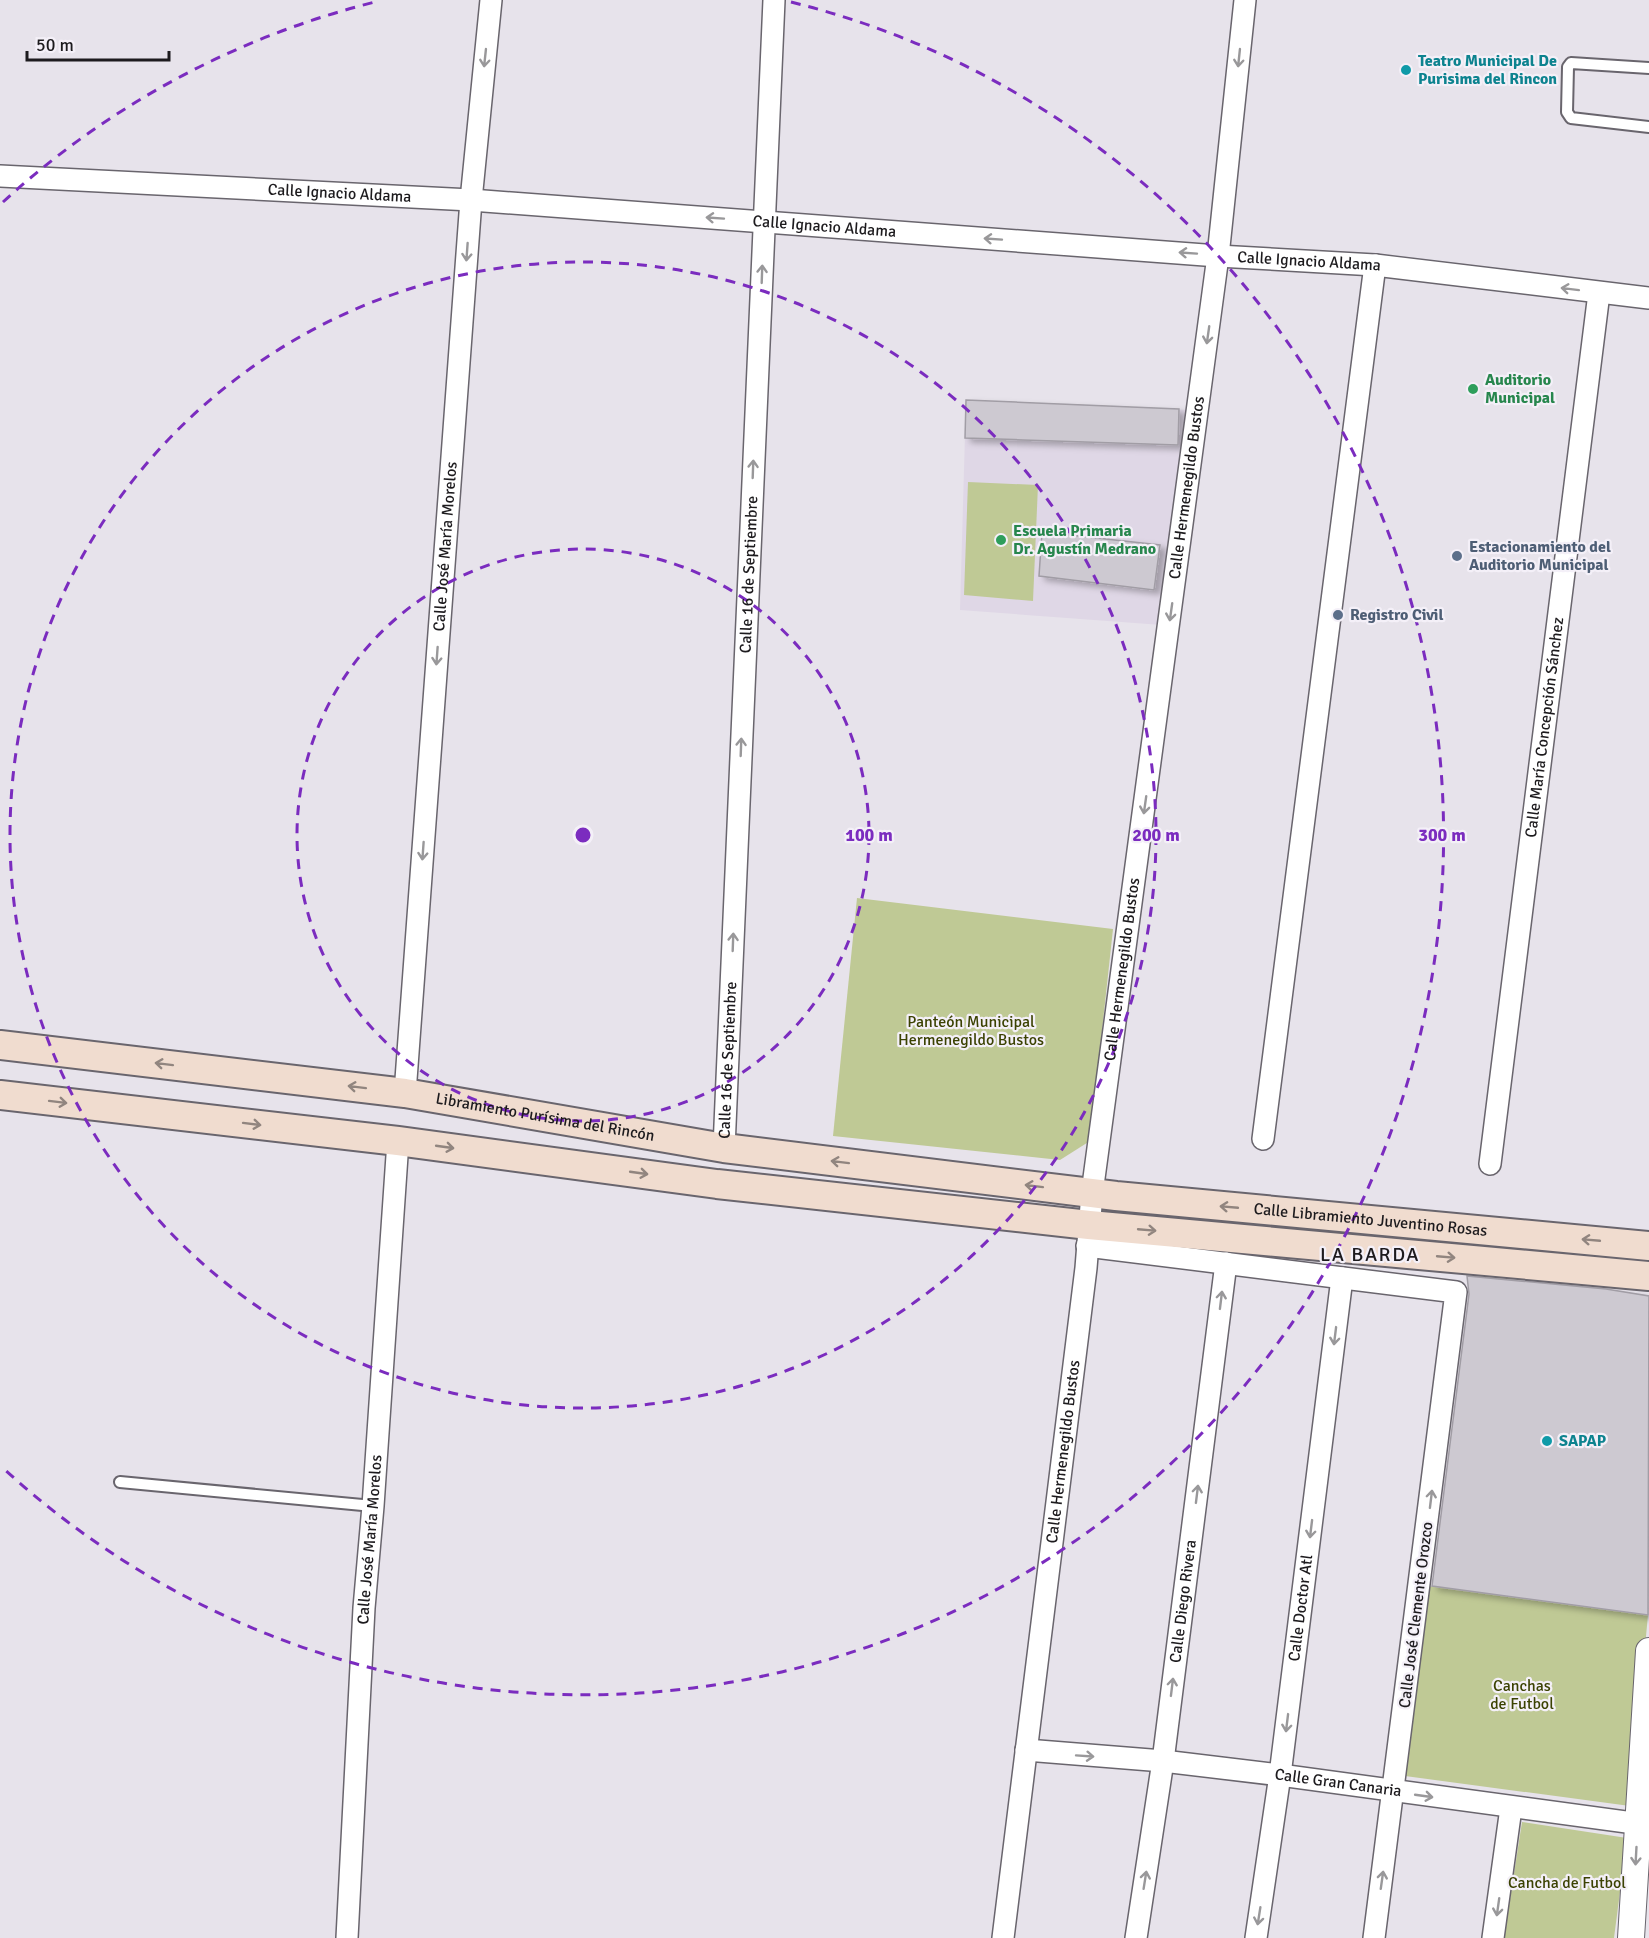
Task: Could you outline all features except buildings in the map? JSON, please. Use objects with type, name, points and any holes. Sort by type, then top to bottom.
[{"type":"main road","name":"Libramiento Purísima del Rincón","points":[[0,1045],[405,1093],[724,1148],[1092,1193]]},
{"type":"main road","points":[[0,1095],[398,1141],[1088,1235]]},
{"type":"main road","name":"Calle Libramiento Juventino Rosas","points":[[1092,1193],[1649,1246]]},
{"type":"main road","name":"Calle Libramiento Juventino Rosas","points":[[1088,1235],[1649,1276]]},
{"type":"street","name":"Calle José María Morelos","points":[[405,1093],[471,200],[491,0]]},
{"type":"street","name":"Calle 16 de Septiembre","points":[[724,1148],[774,0]]},
{"type":"street","name":"Calle Hermenegildo Bustos","points":[[1003,1938],[1092,1193],[1218,256],[1245,0]]},
{"type":"street","name":"Calle Ignacio Aldama","points":[[0,176],[471,200],[1218,256],[1375,265],[1649,298]]},
{"type":"street","points":[[1263,1139],[1375,265]]},
{"type":"street","name":"Calle María Concepción Sánchez","points":[[1490,1164],[1599,293]]},
{"type":"street","name":"Calle José María Morelos","points":[[347,1938],[364,1608],[398,1141]]},
{"type":"street","points":[[1088,1235],[1226,1263],[1342,1278]]},
{"type":"street","name":"Calle Diego Rivera","points":[[1136,1938],[1163,1761],[1226,1263]]},
{"type":"street","name":"Calle José Clemente Orozco","points":[[1342,1278],[1456,1292],[1374,1938]]},
{"type":"street","name":"Calle Doctor Atl","points":[[1256,1938],[1280,1775],[1342,1278]]},
{"type":"street","points":[[1631,1938],[1643,1824],[1649,1651]]},
{"type":"street","name":"Calle Gran Canaria","points":[[1026,1750],[1163,1761],[1280,1775],[1511,1808],[1643,1824]]},
{"type":"street","points":[[1493,1938],[1511,1808]]},
{"type":"lane","points":[[1649,68],[1571,63],[1568,67],[1567,112],[1571,118],[1649,128]]},
{"type":"lane","points":[[120,1482],[373,1506]]},
{"type":"shaded area","name":"Escuela Primaria Dr. Agustín Medrano","points":[[966,400],[1190,410],[1162,625],[960,610]]},
{"type":"green space","name":"Escuela Primaria Dr. Agustín Medrano","points":[[968,482],[1038,485],[1033,601],[964,595]]},
{"type":"green space","name":"Panteón Municipal Hermenegildo Bustos","points":[[857,898],[1113,929],[1090,1141],[1060,1160],[833,1136]]},
{"type":"green space","name":"Canchas de Futbol","points":[[1428,1586],[1648,1615],[1630,1806],[1405,1776]]},
{"type":"green space","name":"Cancha de Futbol","points":[[1522,1822],[1627,1838],[1614,1938],[1504,1938]]},
{"type":"place","name":"Teatro Municipal De Purisima del Rincon","points":[[1406,70]]},
{"type":"place","name":"Auditorio Municipal","points":[[1473,389]]},
{"type":"place","name":"Escuela Primaria Dr. Agustín Medrano","points":[[1001,540]]},
{"type":"place","name":"Estacionamiento del Auditorio Municipal","points":[[1457,556]]},
{"type":"place","name":"Registro Civil","points":[[1338,615]]},
{"type":"place","name":"SAPAP","points":[[1547,1441]]},
{"type":"district","name":"LA BARDA","points":[[1370,1254]]}]
